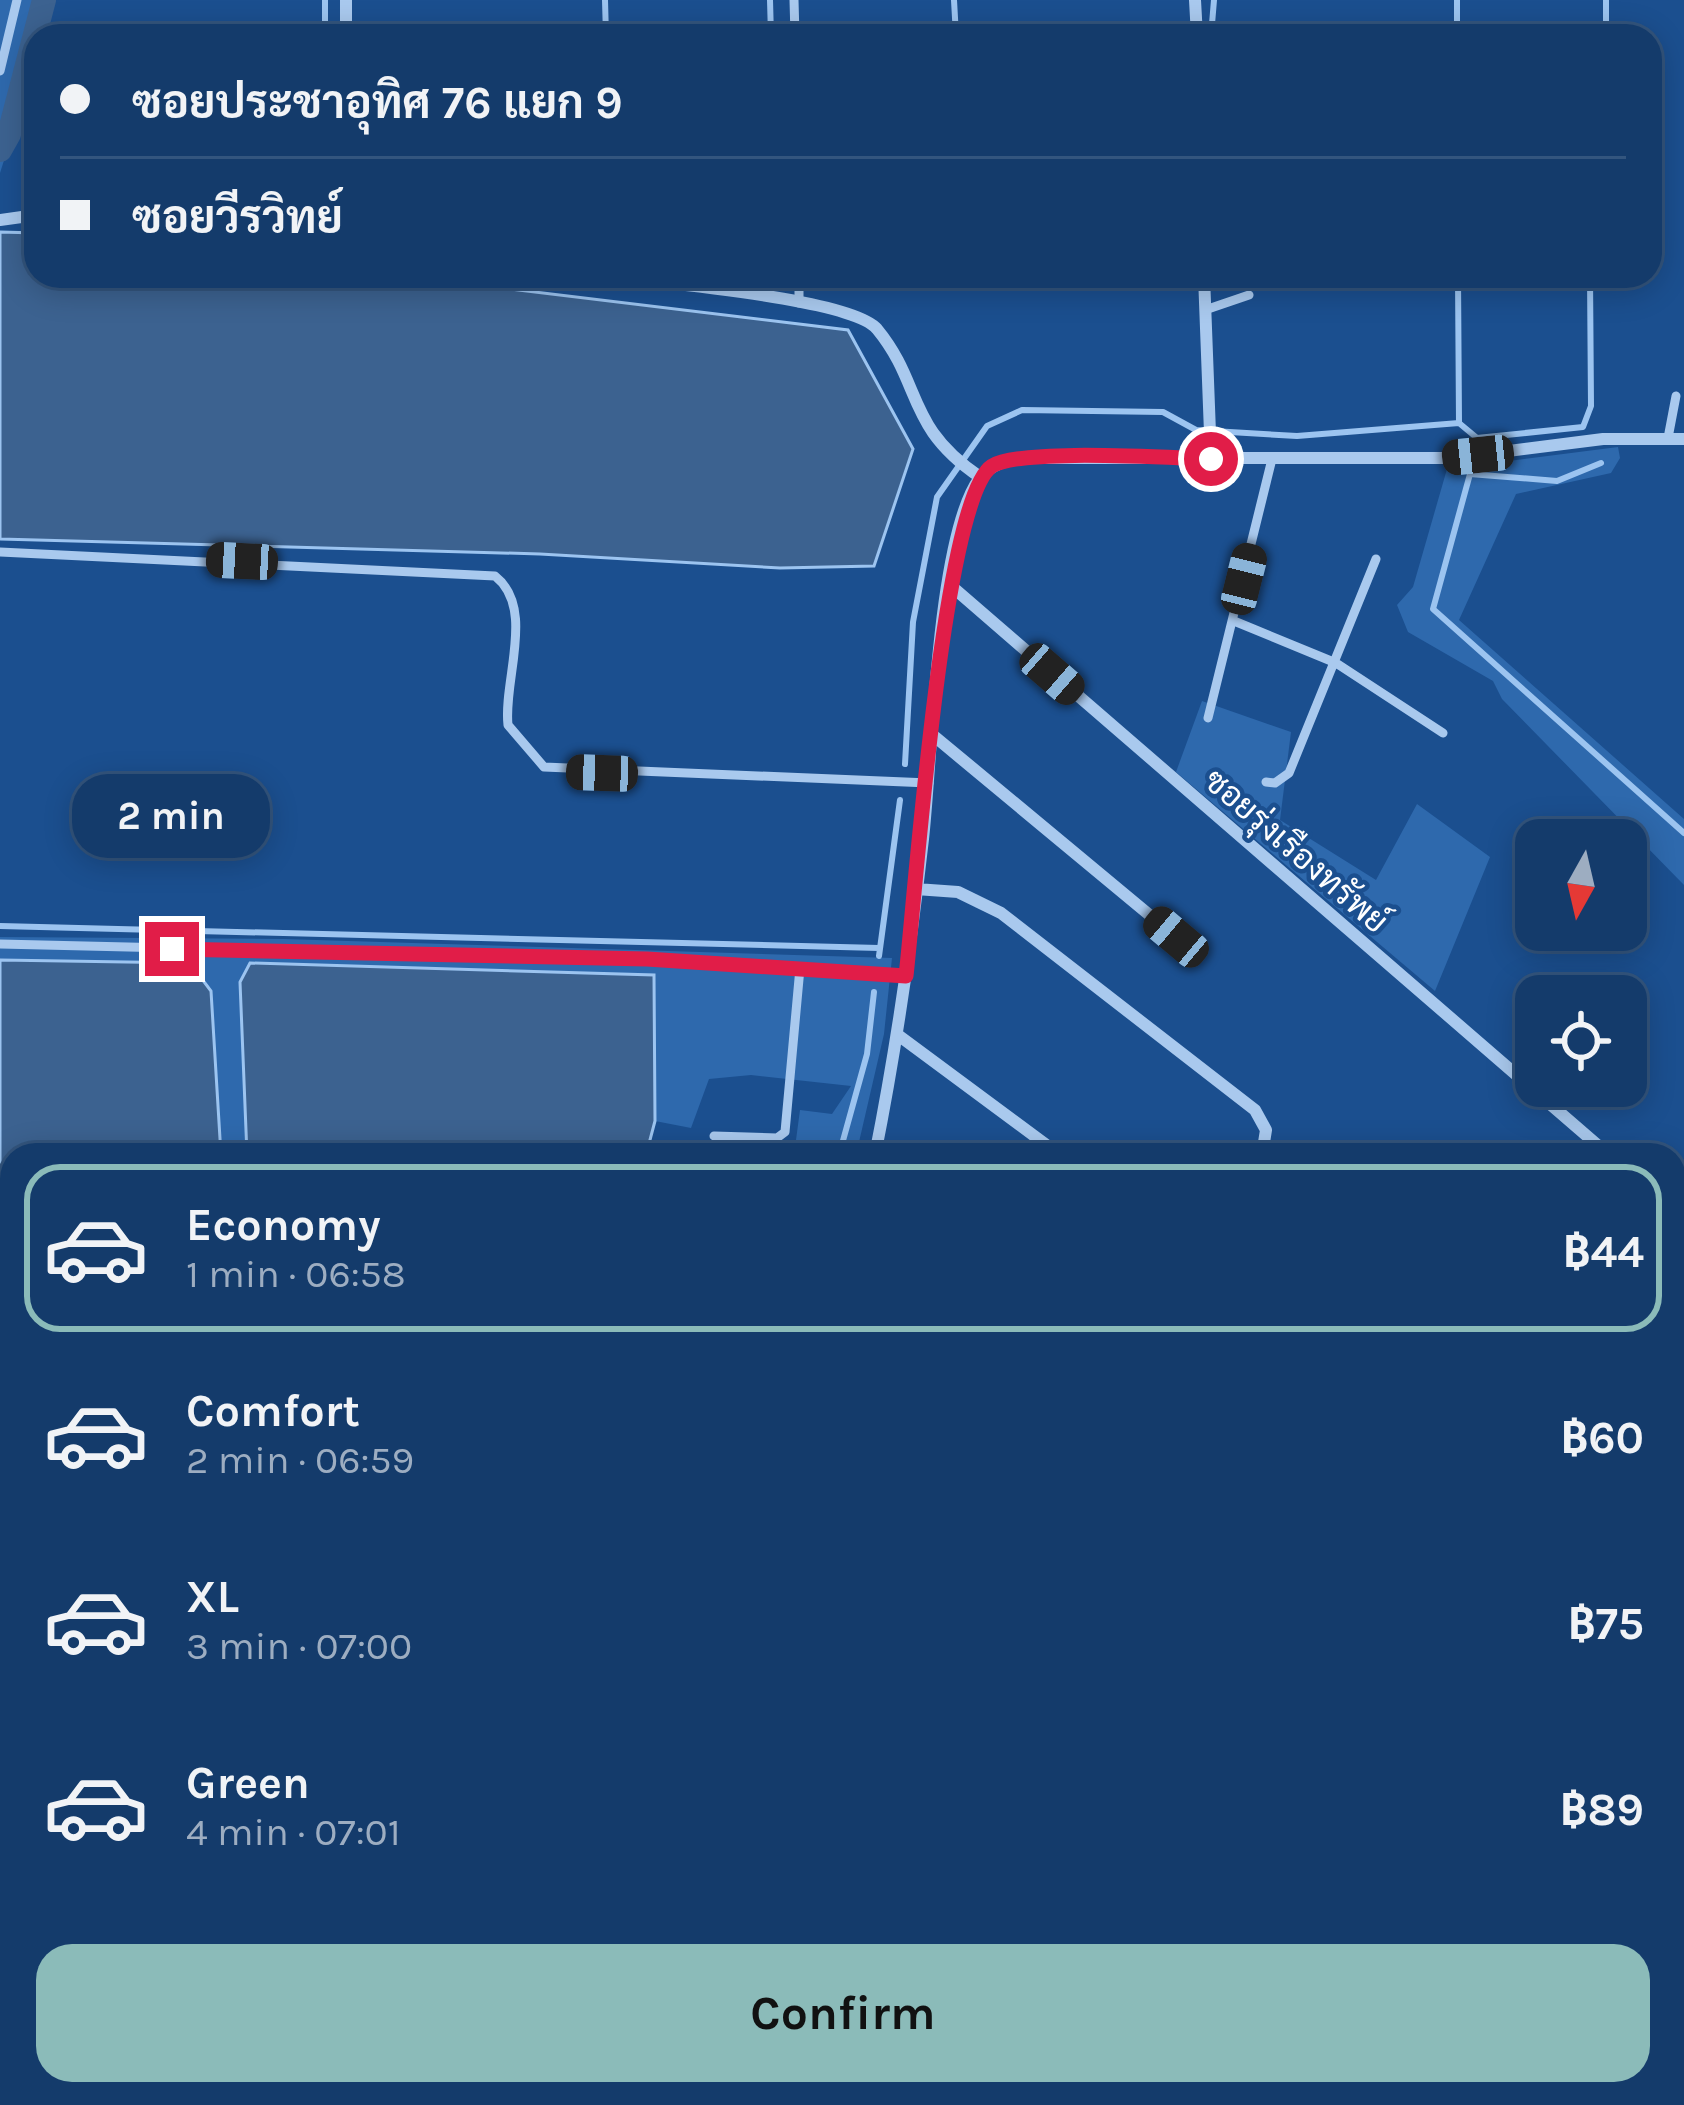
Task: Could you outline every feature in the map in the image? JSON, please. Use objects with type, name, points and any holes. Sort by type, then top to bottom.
[{"type":"street","points":[[693,288],[865,318],[878,331],[939,446],[980,477]]},
{"type":"street","points":[[1204,288],[1211,459]]},
{"type":"street","points":[[877,1143],[906,976],[949,584],[965,510],[980,477],[993,466],[1027,458],[1453,458],[1603,439],[1684,440]]},
{"type":"street","name":"ซอยรุ่งเรืองทรัพย์","points":[[949,584],[1595,1143]]},
{"type":"street","points":[[934,736],[1176,937]]},
{"type":"street","points":[[916,889],[958,892],[1000,914],[1255,1110],[1266,1130],[1264,1143]]},
{"type":"street","points":[[898,1035],[1044,1143]]},
{"type":"lane","points":[[0,71],[17,0]]},
{"type":"lane","points":[[799,288],[799,303]]},
{"type":"lane","points":[[1205,310],[1250,295]]},
{"type":"lane","points":[[1668,438],[1676,397]]},
{"type":"lane","points":[[1208,718],[1272,459]]},
{"type":"lane","points":[[0,552],[495,576],[509,587],[515,618],[508,725],[544,767],[929,783]]},
{"type":"lane","points":[[1266,782],[1289,772],[1376,559]]},
{"type":"lane","points":[[1234,621],[1336,663],[1443,733]]},
{"type":"lane","points":[[0,944],[647,959],[906,976]]},
{"type":"lane","points":[[715,1136],[777,1138],[785,1132],[800,968]]},
{"type":"shaded area","points":[[0,0],[55,0],[48,24],[24,24],[24,98],[0,173]]},
{"type":"shaded area","points":[[0,232],[24,233],[24,288],[501,288],[848,330],[913,449],[874,566],[780,568],[540,554],[0,539]]},
{"type":"shaded area","points":[[1618,447],[1620,458],[1611,473],[1516,494],[1459,620],[1684,819],[1684,885],[1647,847],[1647,819],[1619,819],[1502,699],[1493,681],[1408,632],[1397,605],[1413,587],[1447,469]]},
{"type":"shaded area","points":[[1202,701],[1291,732],[1280,820],[1376,880],[1417,804],[1490,857],[1435,991],[1176,772]]},
{"type":"shaded area","points":[[0,937],[284,939],[892,958],[884,1034],[859,1143],[796,1143],[800,1110],[832,1114],[851,1086],[751,1075],[709,1079],[691,1128],[655,1121],[653,975],[251,963],[240,982],[247,1143],[220,1143],[211,991],[191,964],[0,960]]},
{"type":"shaded area","points":[[0,960],[190,963],[211,991],[220,1143],[0,1143]]},
{"type":"shaded area","points":[[250,963],[654,975],[655,1121],[649,1143],[247,1143],[240,982]]},
{"type":"waterway","points":[[38,24],[44,0]]},
{"type":"waterway","points":[[325,0],[325,24]]},
{"type":"waterway","points":[[605,0],[606,24]]},
{"type":"waterway","points":[[770,0],[771,24]]},
{"type":"waterway","points":[[954,0],[955,24]]},
{"type":"waterway","points":[[1212,24],[1214,0]]},
{"type":"waterway","points":[[1457,0],[1457,24]]},
{"type":"waterway","points":[[1606,0],[1606,24]]},
{"type":"waterway","points":[[0,150],[24,77]]},
{"type":"waterway","points":[[1458,288],[1459,423]]},
{"type":"waterway","points":[[905,764],[913,622],[937,497],[987,426],[1022,410],[1163,412],[1196,430],[1297,436],[1459,423],[1477,438],[1583,427],[1591,406],[1590,288]]},
{"type":"waterway","points":[[1601,463],[1557,481],[1470,474],[1433,609],[1684,833]]},
{"type":"waterway","points":[[879,956],[900,800]]},
{"type":"waterway","points":[[0,926],[879,948]]},
{"type":"waterway","points":[[842,1143],[867,1054],[874,992]]},
{"type":"route","points":[[172,949],[647,959],[906,976],[949,584],[965,510],[980,477],[1007,460],[1027,458],[1211,459]]}]
